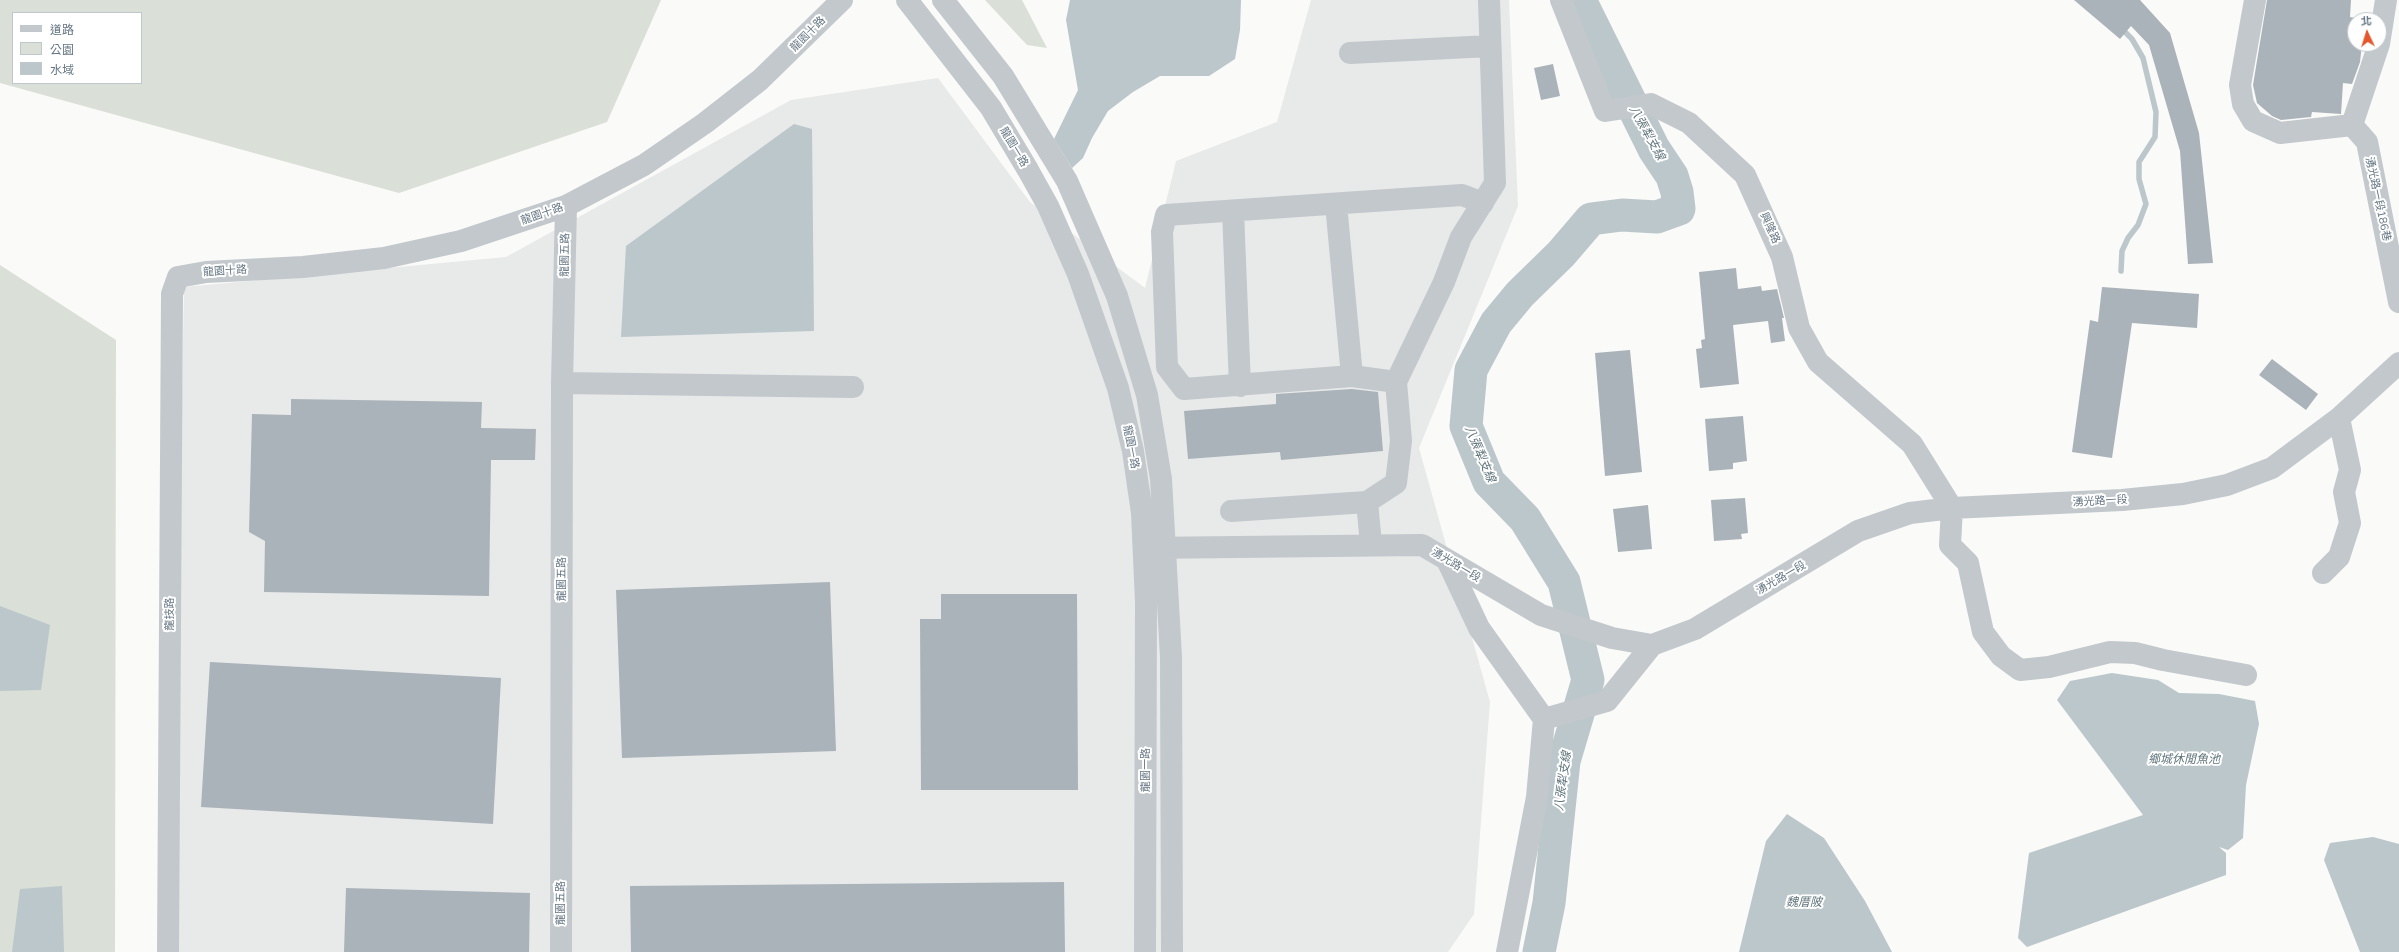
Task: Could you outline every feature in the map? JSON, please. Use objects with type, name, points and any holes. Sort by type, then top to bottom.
[{"type":"street","name":"龍園十路","points":[[178,276],[206,272],[303,267],[384,258],[461,241],[566,206],[644,165],[705,123],[760,80],[842,0]]},
{"type":"street","name":"龍園一路","points":[[907,0],[991,108],[1048,206],[1078,274],[1120,395],[1134,458],[1142,513],[1144,548],[1146,602],[1144,952]]},
{"type":"street","points":[[943,0],[1003,76],[1044,140],[1067,181],[1104,263],[1117,296],[1147,395],[1161,479],[1171,657],[1172,952]]},
{"type":"street","points":[[1231,511],[1367,502],[1396,483],[1401,441],[1396,382],[1444,282],[1461,237],[1496,183],[1489,0]]},
{"type":"street","name":"興隆路","points":[[1561,0],[1605,111],[1652,104],[1689,122],[1745,174],[1782,257],[1799,328],[1818,362],[1912,444],[1952,508]]},
{"type":"street","points":[[2255,0],[2240,85],[2243,104],[2253,121],[2280,133],[2352,125],[2376,52]]},
{"type":"street","points":[[2384,12],[2386,0]]},
{"type":"street","points":[[1350,54],[1490,46]]},
{"type":"street","name":"湧光路一段186巷","points":[[2352,125],[2366,142],[2399,302]]},
{"type":"street","points":[[1396,382],[1352,376],[1240,386],[1184,389],[1166,367],[1162,232],[1166,215],[1462,195],[1484,203]]},
{"type":"street","points":[[1336,204],[1352,376]]},
{"type":"street","name":"龍園五路","points":[[561,952],[562,383],[566,206]]},
{"type":"street","points":[[1233,211],[1240,386]]},
{"type":"street","name":"龍技路","points":[[168,952],[172,294],[178,276]]},
{"type":"street","name":"湧光路一段","points":[[1144,548],[1371,544],[1422,545],[1541,615],[1612,638],[1652,645],[1695,629],[1858,531],[1910,513],[1952,508],[2122,500],[2183,494],[2227,485],[2272,468],[2339,418],[2399,363]]},
{"type":"street","points":[[562,383],[853,387]]},
{"type":"street","points":[[2323,573],[2339,557],[2350,523],[2344,492],[2350,470],[2339,418]]},
{"type":"street","points":[[1367,502],[1371,544]]},
{"type":"street","points":[[1952,508],[1950,545],[1968,563],[1983,632],[2001,656],[2020,670],[2050,667],[2110,652],[2135,653],[2163,660],[2246,675]]},
{"type":"street","points":[[1447,560],[1479,628],[1544,719],[1537,797],[1507,952]]},
{"type":"street","points":[[1544,719],[1607,702],[1652,645]]},
{"type":"shaded area","points":[[1311,0],[1509,0],[1518,206],[1419,448],[1490,702],[1474,914],[1448,952],[172,952],[184,287],[506,257],[791,100],[938,78],[1030,202],[1145,288],[1176,161],[1277,122]]},
{"type":"green space","points":[[0,0],[661,0],[607,122],[399,193],[0,83]]},
{"type":"green space","points":[[985,0],[1022,0],[1047,48],[1027,45]]},
{"type":"green space","points":[[0,265],[116,340],[115,952],[0,952]]},
{"type":"water","points":[[1070,0],[1241,0],[1240,30],[1235,59],[1209,76],[1160,76],[1133,92],[1108,111],[1092,138],[1083,158],[1072,168],[1054,139],[1078,90],[1066,20]]},
{"type":"water","points":[[794,124],[812,129],[814,331],[621,337],[626,246]]},
{"type":"water","points":[[0,606],[50,625],[41,690],[0,691]]},
{"type":"water","name":"鄉城休閒魚池","points":[[2112,673],[2158,680],[2179,693],[2219,694],[2255,701],[2259,724],[2246,785],[2243,838],[2228,850],[2219,847],[2226,853],[2226,875],[2027,947],[2018,938],[2029,853],[2143,815],[2057,700],[2070,681]]},
{"type":"water","name":"魏厝陂","points":[[1787,814],[1824,838],[1865,901],[1892,952],[1739,952],[1766,841]]},
{"type":"water","points":[[2373,837],[2399,844],[2399,952],[2360,952],[2324,860],[2330,843]]},
{"type":"water","points":[[62,886],[64,952],[12,952],[20,889]]},
{"type":"building","points":[[2074,0],[2140,0],[2170,33],[2199,133],[2213,263],[2188,264],[2180,151],[2149,45],[2131,26],[2120,39]]},
{"type":"building","points":[[2267,0],[2351,0],[2350,12],[2347,12],[2347,52],[2361,52],[2360,62],[2352,84],[2343,83],[2341,114],[2312,112],[2311,117],[2281,120],[2272,116],[2257,103],[2253,85]]},
{"type":"building","points":[[1553,64],[1560,96],[1541,100],[1534,68]]},
{"type":"building","points":[[1736,268],[1738,289],[1761,286],[1762,291],[1777,289],[1784,318],[1782,318],[1785,341],[1771,343],[1768,321],[1733,325],[1739,384],[1700,388],[1696,349],[1702,348],[1701,340],[1705,339],[1699,272]]},
{"type":"building","points":[[2102,287],[2199,294],[2197,328],[2132,323],[2112,458],[2072,452],[2090,320],[2098,322]]},
{"type":"building","points":[[1630,350],[1642,472],[1605,476],[1595,353]]},
{"type":"building","points":[[2272,359],[2318,394],[2306,410],[2259,375]]},
{"type":"building","points":[[1352,389],[1378,392],[1383,451],[1281,460],[1280,452],[1188,459],[1184,411],[1276,404],[1276,394]]},
{"type":"building","points":[[291,399],[482,402],[481,428],[536,429],[535,460],[491,460],[489,596],[264,592],[265,541],[249,532],[252,414],[291,415]]},
{"type":"building","points":[[1743,416],[1747,461],[1733,463],[1733,469],[1709,471],[1705,419]]},
{"type":"building","points":[[1745,498],[1748,533],[1741,534],[1742,539],[1714,541],[1711,500]]},
{"type":"building","points":[[1648,505],[1652,549],[1618,552],[1613,509]]},
{"type":"building","points":[[830,582],[836,751],[622,758],[616,590]]},
{"type":"building","points":[[941,594],[1077,594],[1078,790],[921,790],[920,619],[941,619]]},
{"type":"building","points":[[210,662],[501,678],[493,824],[201,807]]},
{"type":"building","points":[[1064,882],[1065,952],[631,952],[630,886]]},
{"type":"building","points":[[346,888],[530,893],[529,952],[344,952]]},
{"type":"waterway","name":"八張犁支線","points":[[1539,952],[1549,903],[1564,761],[1588,680],[1564,582],[1525,519],[1489,482],[1466,426],[1471,370],[1496,323],[1520,294],[1561,254],[1591,219],[1622,215],[1657,217],[1679,209],[1677,192],[1672,176],[1654,149],[1580,0]]},
{"type":"waterway","points":[[2120,27],[2132,39],[2143,58],[2156,112],[2155,137],[2139,162],[2139,179],[2146,204],[2138,225],[2128,238],[2122,251],[2121,271]]}]
